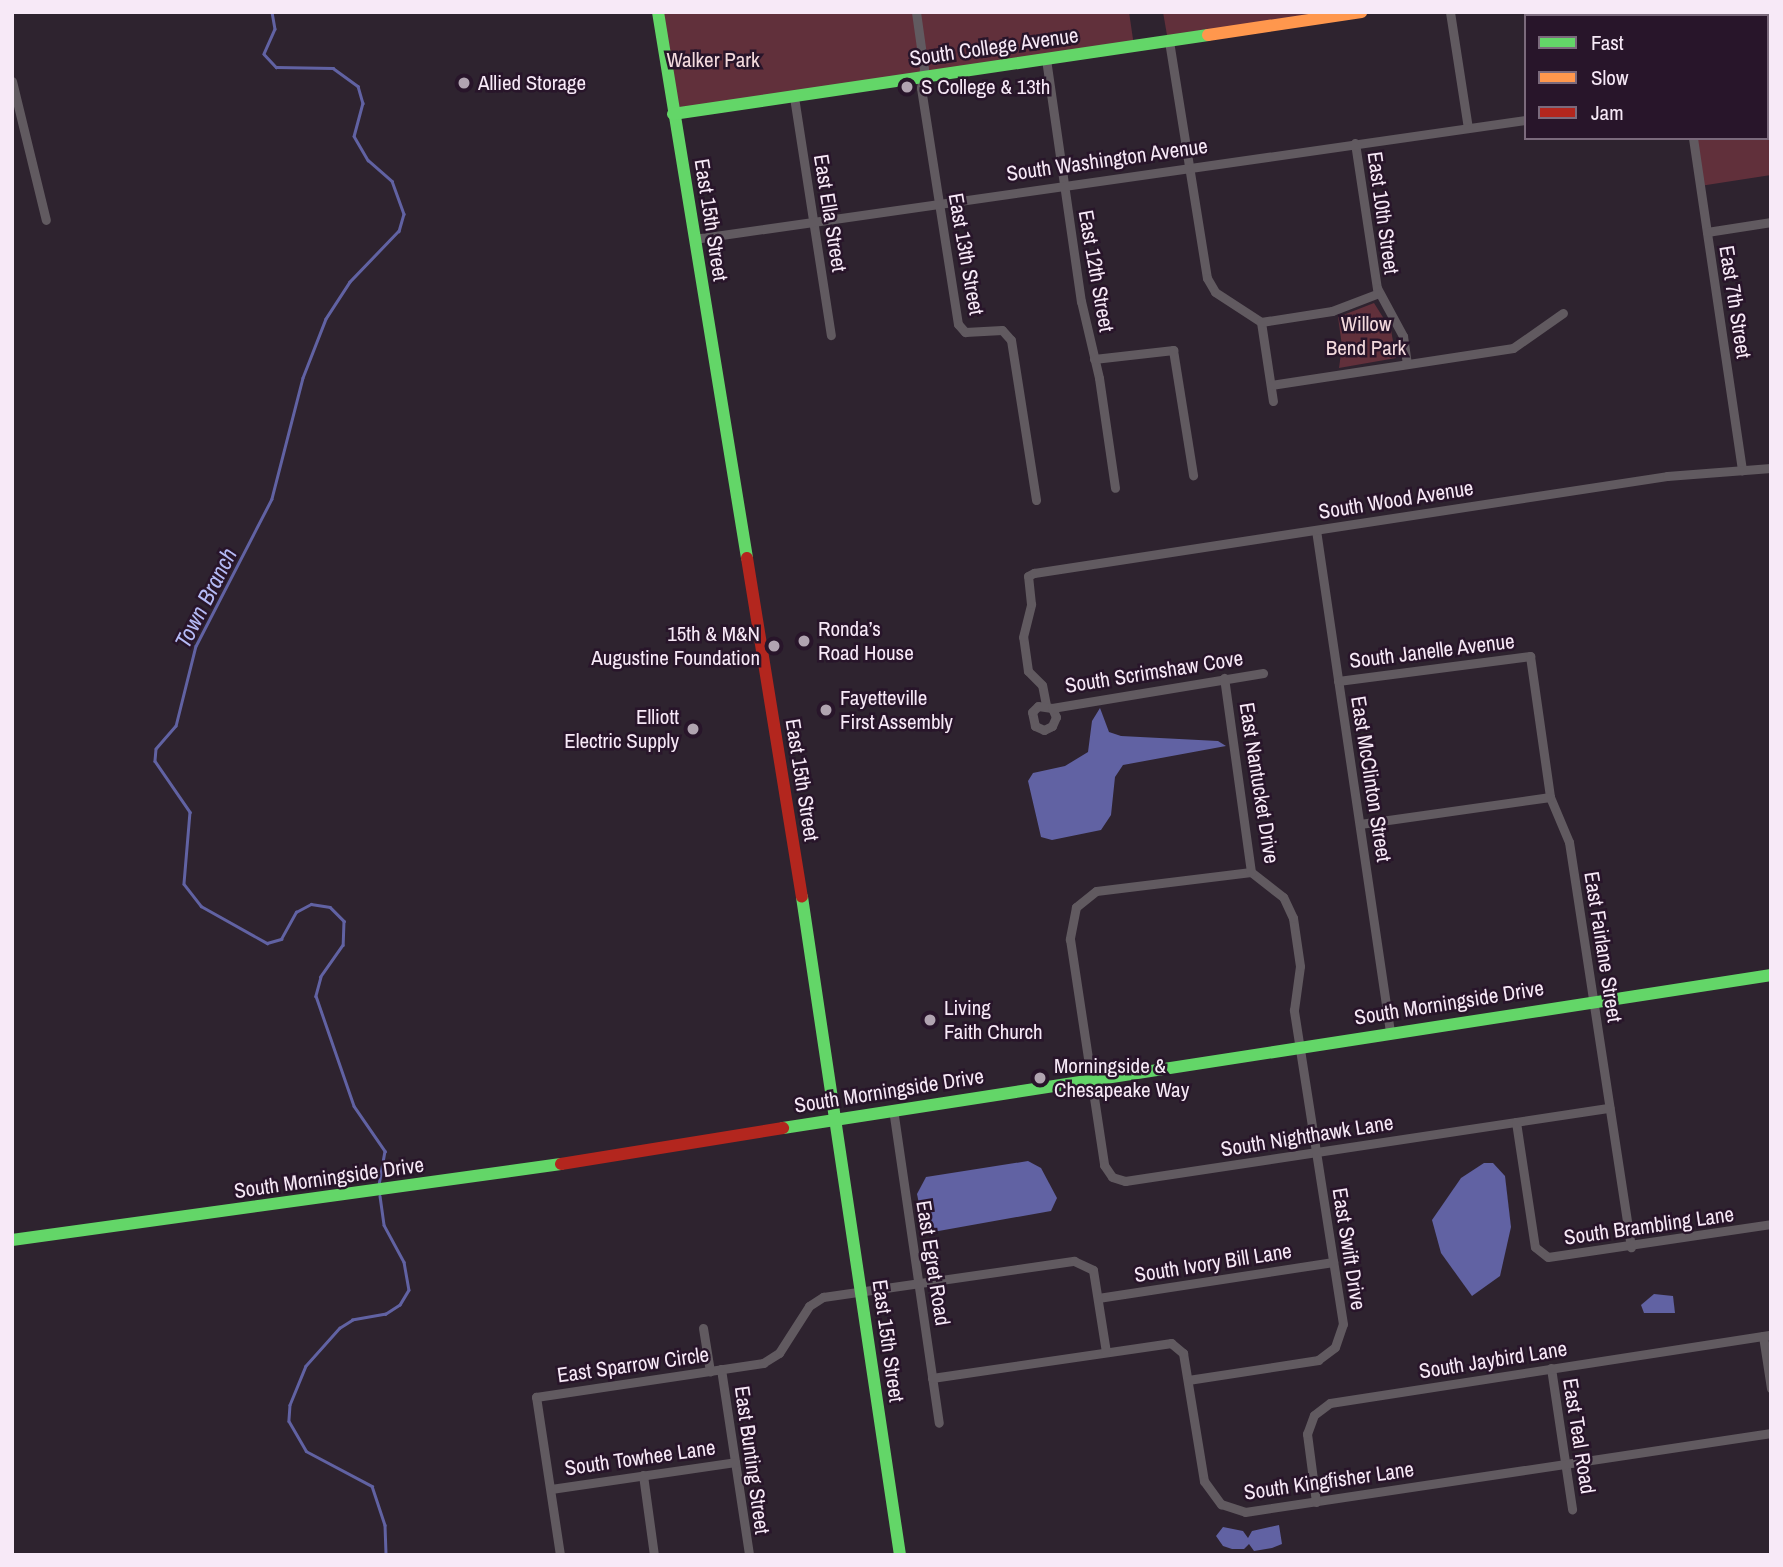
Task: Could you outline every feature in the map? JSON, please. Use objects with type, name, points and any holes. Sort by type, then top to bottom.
[{"type":"street","name":"East 15th Street","points":[[658,12],[836,1118],[900,1555]]},
{"type":"street","name":"East 13th Street","points":[[916,12],[938,202],[958,324],[965,332],[1002,330],[1011,340],[1036,500]]},
{"type":"street","name":"South College Avenue","points":[[673,114],[1361,12]]},
{"type":"street","points":[[1450,12],[1468,128]]},
{"type":"street","points":[[1169,41],[1210,286],[1261,322],[1332,311],[1379,293]]},
{"type":"street","name":"East 12th Street","points":[[1046,59],[1063,183],[1115,488]]},
{"type":"street","points":[[12,81],[46,220]]},
{"type":"street","name":"East Ella Street","points":[[794,97],[831,335]]},
{"type":"street","name":"South Washington Avenue","points":[[694,239],[1063,183],[1524,120]]},
{"type":"street","name":"East 7th Street","points":[[1693,140],[1742,470]]},
{"type":"street","name":"East 10th Street","points":[[1355,143],[1379,293],[1403,336],[1407,364]]},
{"type":"street","points":[[1707,232],[1771,222]]},
{"type":"street","points":[[1270,385],[1513,348],[1563,313]]},
{"type":"street","points":[[1261,322],[1273,401]]},
{"type":"street","points":[[1094,359],[1166,347],[1173,350],[1193,475]]},
{"type":"street","name":"South Wood Avenue","points":[[1049,707],[1042,685],[1028,671],[1023,637],[1031,604],[1028,576],[1667,476],[1771,468]]},
{"type":"street","name":"East McClinton Street","points":[[1316,530],[1390,1032]]},
{"type":"street","name":"South Janelle Avenue","points":[[1338,681],[1530,656]]},
{"type":"street","name":"East Fairlane Street","points":[[1530,656],[1550,797],[1569,842],[1631,1247]]},
{"type":"street","name":"South Scrimshaw Cove","points":[[1049,707],[1263,673]]},
{"type":"street","name":"East Nantucket Drive","points":[[1224,678],[1251,872],[1283,897],[1293,918],[1299,954],[1294,1010],[1300,1045]]},
{"type":"street","points":[[1360,824],[1550,797]]},
{"type":"street","points":[[1090,1077],[1070,929],[1080,900],[1096,891],[1251,872]]},
{"type":"street","name":"South Morningside Drive","points":[[12,1240],[397,1188],[1090,1077],[1771,975]]},
{"type":"street","name":"East Swift Drive","points":[[1188,1380],[1312,1361],[1327,1354],[1338,1342],[1343,1324],[1300,1045]]},
{"type":"street","name":"South Nighthawk Lane","points":[[1090,1077],[1104,1165],[1118,1180],[1610,1108]]},
{"type":"street","name":"East Egret Road","points":[[893,1109],[939,1423]]},
{"type":"street","name":"South Brambling Lane","points":[[1516,1122],[1533,1237],[1541,1254],[1557,1258],[1771,1224]]},
{"type":"street","name":"East Sparrow Circle","points":[[560,1555],[536,1397],[763,1363],[779,1353],[809,1306],[822,1297],[1082,1262],[1093,1270],[1106,1352]]},
{"type":"street","name":"South Ivory Bill Lane","points":[[1098,1298],[1334,1262]]},
{"type":"street","name":"East Bunting Street","points":[[703,1328],[710,1371]]},
{"type":"street","points":[[1767,1335],[1771,1388]]},
{"type":"street","name":"South Jaybird Lane","points":[[1316,1502],[1307,1434],[1314,1415],[1324,1406],[1767,1335]]},
{"type":"street","name":"South Kingfisher Lane","points":[[932,1378],[1171,1343],[1183,1353],[1201,1471],[1213,1497],[1245,1512],[1771,1433]]},
{"type":"street","name":"East Teal Road","points":[[1551,1368],[1572,1509]]},
{"type":"street","name":"East Bunting Street","points":[[721,1369],[749,1555]]},
{"type":"street","name":"South Towhee Lane","points":[[551,1489],[735,1462]]},
{"type":"street","points":[[643,1475],[654,1555]]},
{"type":"green space","name":"Walker Park","points":[[658,12],[1129,12],[1134,46],[673,114]]},
{"type":"green space","points":[[1163,12],[1361,12],[1168,41]]},
{"type":"green space","points":[[1771,84],[1771,175],[1700,186],[1693,140],[1769,140]]},
{"type":"green space","name":"Willow Bend Park","points":[[1374,303],[1391,330],[1396,358],[1339,368],[1342,346],[1338,317]]},
{"type":"water","points":[[1100,708],[1109,732],[1121,736],[1218,741],[1226,746],[1123,765],[1115,777],[1111,815],[1101,830],[1052,840],[1041,837],[1028,781],[1033,773],[1065,766],[1088,752],[1092,721]]},
{"type":"water","points":[[1028,1161],[1041,1168],[1057,1198],[1051,1211],[933,1232],[924,1228],[917,1194],[926,1177]]},
{"type":"water","points":[[1484,1163],[1493,1163],[1505,1176],[1511,1227],[1500,1276],[1472,1296],[1441,1253],[1432,1220],[1461,1178]]},
{"type":"water","points":[[1654,1294],[1673,1296],[1675,1313],[1644,1313],[1641,1305]]},
{"type":"water","points":[[1279,1525],[1282,1544],[1272,1548],[1254,1551],[1249,1544],[1244,1549],[1232,1549],[1223,1546],[1216,1536],[1223,1527],[1243,1531],[1248,1538],[1252,1531]]},
{"type":"waterway","name":"Town Branch","points":[[272,12],[275,29],[264,54],[276,67],[333,68],[358,86],[363,103],[354,136],[368,160],[392,181],[404,214],[399,231],[350,282],[326,319],[303,378],[272,499],[196,646],[176,726],[156,749],[155,761],[190,812],[184,884],[201,906],[267,943],[281,939],[296,912],[311,904],[330,907],[344,921],[343,945],[321,977],[316,996],[354,1106],[385,1151],[379,1186]]},
{"type":"waterway","name":"Town Branch","points":[[380,1196],[384,1225],[404,1262],[409,1290],[400,1305],[386,1314],[353,1320],[340,1328],[306,1366],[290,1405],[289,1421],[306,1451],[372,1486],[385,1525],[386,1555]]},
{"type":"traffic: fast","points":[[658,12],[747,558]]},
{"type":"traffic: fast","points":[[673,114],[1208,35]]},
{"type":"traffic: fast","points":[[802,897],[900,1555]]},
{"type":"traffic: fast","points":[[783,1128],[1771,975]]},
{"type":"traffic: fast","points":[[12,1240],[561,1164]]},
{"type":"traffic: slow","points":[[1208,35],[1361,12]]},
{"type":"traffic: jam","points":[[747,558],[802,897]]},
{"type":"traffic: jam","points":[[561,1164],[783,1128]]},
{"type":"place","name":"Allied Storage","points":[[464,83]]},
{"type":"place","name":"S College & 13th","points":[[907,87]]},
{"type":"place","name":"Ronda’s Road House","points":[[804,641]]},
{"type":"place","name":"15th & M&N Augustine Foundation","points":[[774,646]]},
{"type":"place","name":"Fayetteville First Assembly","points":[[826,710]]},
{"type":"place","name":"Elliott Electric Supply","points":[[693,729]]},
{"type":"place","name":"Living Faith Church","points":[[930,1020]]},
{"type":"place","name":"Morningside & Chesapeake Way","points":[[1040,1078]]}]
